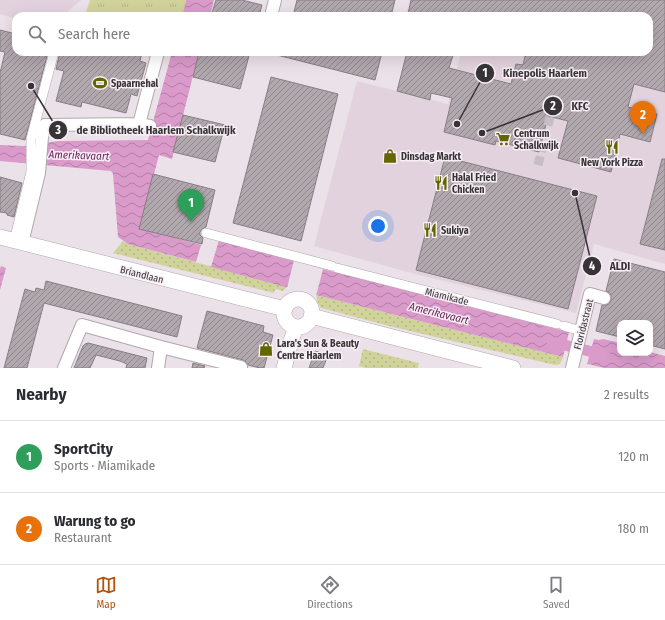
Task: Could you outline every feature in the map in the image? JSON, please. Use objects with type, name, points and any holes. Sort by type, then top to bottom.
[{"type":"street","points":[[272,12],[275,0]]},
{"type":"street","points":[[12,240],[35,173],[37,138],[53,56]]},
{"type":"street","points":[[37,138],[45,124],[145,125],[157,56]]},
{"type":"street","name":"Miamikade","points":[[206,232],[560,325],[581,332]]},
{"type":"street","name":"Briandlaan","points":[[12,240],[285,309]]},
{"type":"street","name":"Floridastraat","points":[[572,365],[590,294],[604,298]]},
{"type":"street","points":[[300,299],[308,303],[311,307],[311,316],[307,323],[300,327],[296,327],[288,322],[284,314],[287,305],[290,302],[300,299]]},
{"type":"street","points":[[311,316],[513,368]]},
{"type":"street","points":[[64,368],[82,325],[241,367],[240,368]]},
{"type":"street","points":[[284,368],[296,327]]},
{"type":"street","points":[[158,368],[161,347]]},
{"type":"shaded area","points":[[0,0],[81,0],[67,12],[12,12],[12,18],[0,14]]},
{"type":"shaded area","name":"Centrum Schalkwijk","points":[[410,0],[665,0],[665,264],[594,244],[576,313],[415,274],[314,246],[357,81],[448,104],[460,56],[653,56],[653,12],[407,12]]},
{"type":"green space","points":[[90,0],[186,0],[183,12],[86,12]]},
{"type":"green space","points":[[99,7],[119,12],[98,12]]},
{"type":"green space","points":[[123,241],[128,244],[287,287],[283,291],[275,289],[274,293],[113,253]]},
{"type":"green space","points":[[316,295],[563,357],[560,364],[555,365],[393,327],[321,308]]},
{"type":"green space","points":[[363,349],[419,363],[418,368],[366,368],[359,366]]},
{"type":"water","points":[[186,0],[214,0],[211,12],[183,12]]},
{"type":"water","points":[[171,56],[198,56],[172,159],[159,155],[140,228],[201,245],[196,262],[128,244],[118,237],[113,174],[111,171],[0,161],[0,145],[24,146],[58,141],[148,140]]},
{"type":"water","points":[[219,240],[323,269],[569,332],[563,357],[211,267]]},
{"type":"water","points":[[1,266],[6,268],[0,290],[0,269]]},
{"type":"water","points":[[594,339],[603,339],[617,342],[617,356],[653,356],[653,353],[665,356],[665,368],[605,368],[587,364]]},
{"type":"pier","points":[[294,260],[323,269],[316,296],[287,288]]},
{"type":"building","points":[[216,0],[242,0],[262,5],[260,12],[212,12]]},
{"type":"building","points":[[297,0],[395,0],[392,12],[294,12]]},
{"type":"building","points":[[411,0],[665,0],[665,92],[634,84],[628,107],[657,114],[650,142],[620,134],[611,172],[558,158],[568,121],[548,116],[539,152],[496,141],[495,145],[444,132],[452,98],[431,93],[430,100],[397,91],[406,56],[453,56],[449,68],[511,84],[516,64],[523,65],[525,56],[653,56],[653,12],[408,12]]},
{"type":"building","points":[[0,30],[12,33],[12,56],[47,56],[25,140],[0,134],[0,73],[5,52],[0,51]]},
{"type":"building","name":"Spaarnehal","points":[[59,56],[141,56],[140,61],[146,63],[137,96],[131,94],[126,113],[82,102],[81,107],[56,101],[64,71],[56,69]]},
{"type":"building","points":[[198,56],[249,56],[240,89],[193,77]]},
{"type":"building","points":[[281,56],[381,56],[375,80]]},
{"type":"building","points":[[271,77],[338,94],[301,241],[233,223]]},
{"type":"building","points":[[183,115],[225,125],[215,162],[173,152]]},
{"type":"building","points":[[445,157],[597,196],[568,309],[416,270]]},
{"type":"building","points":[[662,159],[665,159],[665,250],[640,244]]},
{"type":"building","points":[[153,174],[215,190],[206,227],[200,232],[200,235],[203,238],[202,244],[139,229]]},
{"type":"building","points":[[0,177],[22,183],[14,217],[7,215],[7,213],[0,212]]},
{"type":"building","points":[[614,259],[665,272],[665,349],[653,346],[653,320],[617,320],[617,336],[596,331],[602,305],[609,304],[611,300],[610,293],[606,291]]},
{"type":"building","points":[[46,281],[182,316],[177,337],[44,303],[27,368],[4,368],[25,289],[35,292],[36,288],[44,290]]},
{"type":"building","points":[[207,311],[264,326],[263,332],[273,335],[264,368],[248,365],[243,360],[197,348]]},
{"type":"building","points":[[88,343],[147,358],[145,368],[126,368],[127,364],[96,355],[90,368],[74,368],[83,346]]},
{"type":"building","points":[[315,351],[328,355],[323,368],[309,368]]},
{"type":"building","points":[[193,363],[205,366],[204,368],[192,368]]},
{"type":"waterway","name":"Amerikavaart","points":[[552,342],[605,355]]},
{"type":"tunnel","points":[[538,165],[550,117]]},
{"type":"place","name":"Spaarnehal","points":[[100,83]]},
{"type":"place","name":"de Bibliotheek Haarlem Schalkwijk","points":[[31,86]]},
{"type":"place","name":"Kinepolis Haarlem","points":[[457,124]]},
{"type":"place","name":"KFC","points":[[482,133]]},
{"type":"place","name":"Warung to go","points":[[643,134]]},
{"type":"place","name":"Centrum Schalkwijk","points":[[503,139]]},
{"type":"place","name":"New York Pizza","points":[[612,147]]},
{"type":"place","name":"Dinsdag Markt","points":[[390,156]]},
{"type":"place","name":"Halal Fried Chicken","points":[[441,183]]},
{"type":"place","name":"ALDI","points":[[575,193]]},
{"type":"place","name":"SportCity","points":[[191,222]]},
{"type":"place","name":"Sukiya","points":[[430,230]]},
{"type":"place","name":"Lara's Sun & Beauty Centre Haarlem","points":[[266,349]]}]
